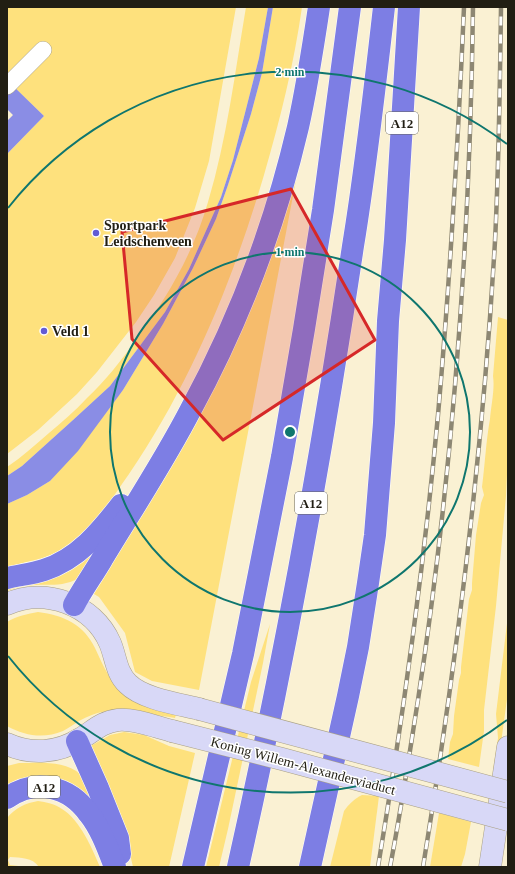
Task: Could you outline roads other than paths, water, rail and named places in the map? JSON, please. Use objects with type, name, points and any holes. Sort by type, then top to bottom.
[{"type":"highway","points":[[74,606],[191,411],[222,349],[244,297],[285,175],[298,125],[319,7]]},
{"type":"highway","name":"A12","points":[[193,867],[243,654],[282,457],[322,217],[350,7]]},
{"type":"highway","name":"A12","points":[[238,867],[275,695],[318,466],[354,245],[384,7]]},
{"type":"highway","name":"A12","points":[[337,746],[358,647],[372,557],[378,501],[384,424],[388,320],[409,7]]},
{"type":"highway","points":[[7,578],[37,572],[54,566],[82,549],[102,529],[143,474],[167,452]]},
{"type":"highway","points":[[77,742],[98,788],[118,838],[122,867]]},
{"type":"highway","points":[[310,867],[337,746]]},
{"type":"highway","name":"A12","points":[[7,798],[23,790],[35,787],[54,788],[68,794],[89,814],[101,834],[115,867]]},
{"type":"main road","name":"Koning Willem-Alexanderviaduct","points":[[7,604],[24,599],[46,597],[57,599],[74,606],[87,614],[101,628],[110,643],[118,669],[124,680],[134,689],[146,695],[508,792]]},
{"type":"main road","name":"Koning Willem-Alexanderviaduct","points":[[7,744],[23,750],[53,750],[77,742],[99,727],[113,721],[127,720],[508,820]]},
{"type":"main road","points":[[490,867],[508,747]]},
{"type":"street","points":[[7,86],[43,50]]},
{"type":"water","points":[[268,7],[273,7],[262,73],[251,114],[216,219],[193,268],[163,324],[123,390],[78,451],[50,481],[27,495],[7,504],[7,476],[22,466],[110,386],[165,312],[189,269],[221,197],[233,160],[259,58]]},
{"type":"water","points":[[7,80],[44,116],[7,154],[7,121],[13,115],[7,109]]},
{"type":"railway","points":[[378,867],[412,641],[438,415],[450,262],[464,7]]},
{"type":"railway","points":[[390,867],[418,700],[441,528],[450,441],[464,268],[473,7]]},
{"type":"railway","points":[[423,867],[458,633],[476,477],[490,320],[495,241],[501,7]]},
{"type":"place","name":"Sportpark Leidschenveen","points":[[96,233]]},
{"type":"place","name":"Veld 1","points":[[44,331]]}]
